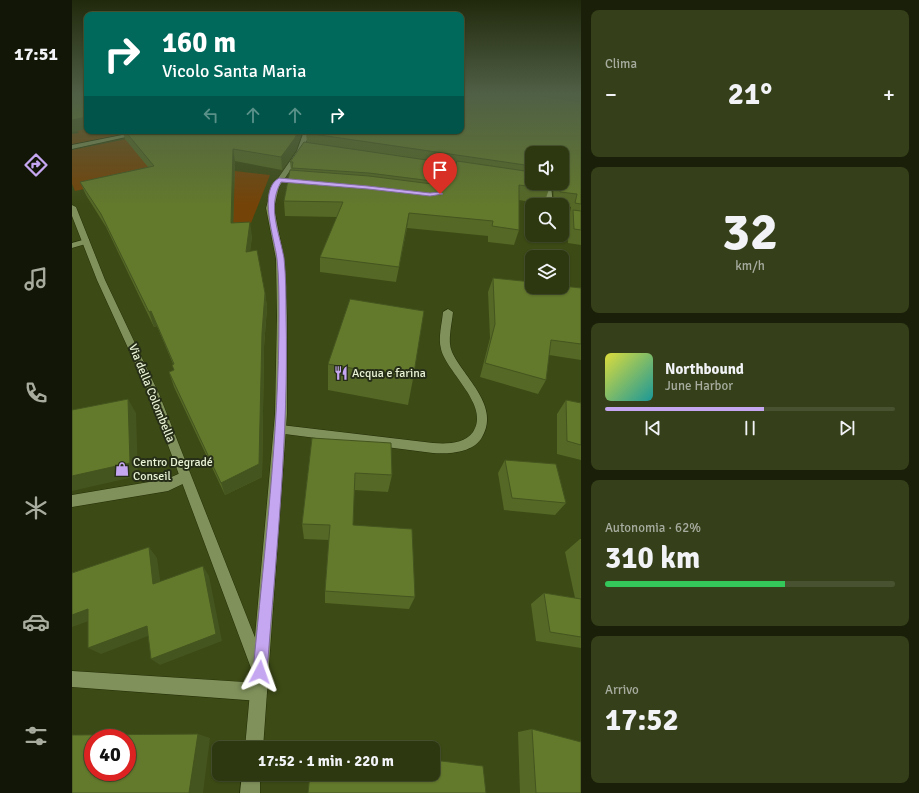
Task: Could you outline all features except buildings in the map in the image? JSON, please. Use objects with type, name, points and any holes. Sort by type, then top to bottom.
[{"type":"street","points":[[72,147],[135,134]]},
{"type":"street","points":[[254,741],[281,430],[282,316],[280,259],[270,203],[272,192],[283,180],[306,148],[307,134]]},
{"type":"street","points":[[427,166],[450,174],[473,174]]},
{"type":"street","name":"Via della Colombella","points":[[72,207],[104,285],[146,375],[260,672]]},
{"type":"street","points":[[569,220],[581,222]]},
{"type":"street","points":[[72,246],[86,241]]},
{"type":"street","points":[[281,430],[449,449],[463,446],[472,441],[480,433],[482,423],[480,409],[476,398],[446,350],[448,312]]},
{"type":"street","points":[[72,501],[168,484],[185,477]]},
{"type":"street","points":[[72,679],[258,692]]},
{"type":"street","points":[[250,793],[251,781]]},
{"type":"shaded area","points":[[77,131],[84,131],[84,134],[123,134],[72,145],[72,134],[79,133]]},
{"type":"shaded area","points":[[152,134],[171,134],[218,169],[270,175],[251,223],[180,223],[143,176],[75,191],[72,184],[72,150]]},
{"type":"place","name":"Acqua e farina","points":[[341,373]]},
{"type":"place","name":"Centro Degradé Conseil","points":[[122,469]]},
{"type":"route","points":[[260,672],[281,430],[282,316],[280,253],[270,208],[272,192],[279,180],[368,187],[430,195],[440,194]]}]
